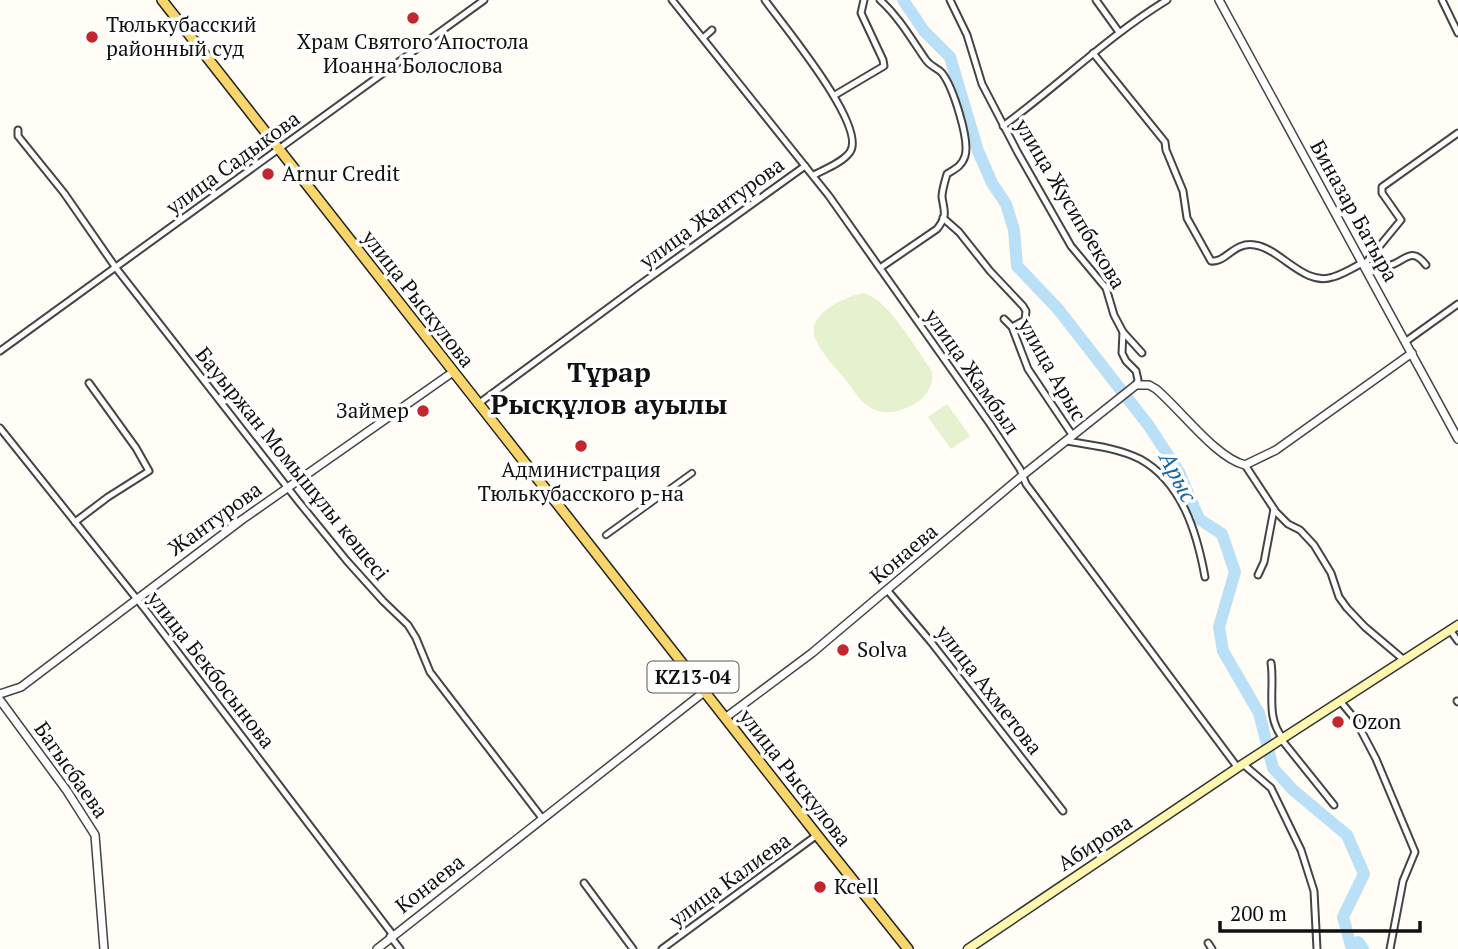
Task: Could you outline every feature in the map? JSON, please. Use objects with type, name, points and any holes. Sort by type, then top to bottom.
[{"type":"main road","name":"улица Рыскулова","points":[[162,0],[908,949]]},
{"type":"main road","points":[[1279,740],[1454,627]]},
{"type":"main road","name":"Абирова","points":[[968,949],[1279,740]]},
{"type":"street","name":"улица Садыкова","points":[[0,351],[484,0]]},
{"type":"street","name":"улица Жамбыл","points":[[672,0],[814,175],[990,424],[1026,484],[1066,539],[1242,765],[1271,788],[1310,875],[1315,898],[1317,949]]},
{"type":"street","points":[[765,0],[835,95],[852,145],[851,151],[841,160],[814,175]]},
{"type":"street","points":[[835,95],[884,66],[861,13],[860,8],[865,0]]},
{"type":"street","points":[[880,0],[906,30],[930,66],[941,71],[949,85],[963,126],[967,153],[962,165],[947,174],[942,195],[946,209],[937,229],[880,268]]},
{"type":"street","name":"улица Жусипбекова","points":[[950,0],[963,26],[982,84],[1003,126],[1072,246],[1102,281],[1114,315],[1123,331],[1122,353],[1136,371],[1136,386]]},
{"type":"street","points":[[1096,0],[1119,32]]},
{"type":"street","points":[[1003,126],[1027,110],[1119,32],[1167,0]]},
{"type":"street","points":[[1442,0],[1458,33]]},
{"type":"street","name":"Биназар Батыра","points":[[1220,1],[1458,439]]},
{"type":"street","points":[[703,38],[712,30]]},
{"type":"street","points":[[1093,53],[1165,142],[1183,191],[1187,218],[1212,261],[1218,261],[1238,246],[1255,245],[1280,256],[1303,272],[1323,279],[1363,264],[1401,220],[1381,193],[1382,187],[1458,133]]},
{"type":"street","name":"Бауыржан Момышұлы көшесі","points":[[18,130],[18,136],[64,193],[116,268],[288,487],[347,561],[408,625],[430,672],[542,818]]},
{"type":"street","name":"улица Жантурова","points":[[478,404],[805,166]]},
{"type":"street","name":"улица Арыс","points":[[943,218],[960,232],[1026,311],[1025,320],[1012,327]]},
{"type":"street","points":[[1363,264],[1389,267],[1413,255],[1418,256],[1426,265]]},
{"type":"street","points":[[1405,342],[1458,304]]},
{"type":"street","name":"улица Арыс","points":[[1004,319],[1012,327],[1028,369],[1070,439],[1125,453],[1141,460],[1167,481],[1181,500],[1194,531],[1205,577]]},
{"type":"street","points":[[1123,331],[1142,353]]},
{"type":"street","points":[[1136,386],[1149,385],[1156,389],[1213,445],[1236,463],[1245,465],[1276,450],[1412,353]]},
{"type":"street","name":"Жантурова","points":[[0,694],[21,687],[288,487],[453,372]]},
{"type":"street","points":[[75,522],[149,471],[136,448],[89,383]]},
{"type":"street","name":"Конаева","points":[[725,718],[812,653],[1023,475],[1136,386]]},
{"type":"street","name":"улица Бекбосынова","points":[[0,428],[135,599],[400,949]]},
{"type":"street","points":[[1245,465],[1274,509],[1285,521],[1300,530],[1319,551],[1331,573],[1339,597],[1347,608],[1404,660]]},
{"type":"street","points":[[606,535],[692,473]]},
{"type":"street","points":[[1258,575],[1264,562],[1274,509]]},
{"type":"street","points":[[1271,528],[1276,529],[1285,521]]},
{"type":"street","name":"улица Ахметова","points":[[888,591],[1063,811]]},
{"type":"street","points":[[1454,627],[1458,641]]},
{"type":"street","points":[[1271,663],[1274,679],[1273,720],[1279,740],[1334,805]]},
{"type":"street","name":"Конаева","points":[[377,949],[704,692]]},
{"type":"street","name":"Багысбаева","points":[[0,701],[67,791],[95,835],[104,949]]},
{"type":"street","points":[[1340,701],[1367,740],[1415,852],[1401,890],[1390,949]]},
{"type":"street","name":"улица Калиева","points":[[662,949],[817,835]]},
{"type":"street","points":[[584,883],[633,949]]},
{"type":"green space","points":[[863,293],[873,297],[892,315],[932,371],[930,387],[926,394],[905,409],[881,412],[866,404],[825,355],[816,340],[814,331],[821,315],[837,303]]},
{"type":"green space","points":[[947,404],[970,436],[951,449],[928,417]]},
{"type":"waterway","name":"Арыс","points":[[903,0],[924,31],[950,57],[978,151],[992,183],[1006,204],[1014,230],[1017,266],[1058,309],[1149,426],[1179,472],[1199,519],[1222,534],[1235,572],[1219,627],[1223,651],[1259,713],[1273,768],[1293,790],[1347,835],[1364,874],[1343,917],[1351,946],[1358,942],[1363,949]]},
{"type":"place","name":"Храм Святого Апостола Иоанна Болослова","points":[[413,18]]},
{"type":"place","name":"Тюлькубасский районный суд","points":[[92,37]]},
{"type":"place","name":"Arnur Credit","points":[[268,174]]},
{"type":"place","name":"Займер","points":[[423,411]]},
{"type":"place","name":"Администрация Тюлькубасского р-на","points":[[581,446]]},
{"type":"place","name":"Solva","points":[[843,650]]},
{"type":"place","name":"Ozon","points":[[1338,722]]},
{"type":"place","name":"Kcell","points":[[820,887]]},
{"type":"district","name":"Тұрар Рысқұлов ауылы","points":[[609,388]]}]
